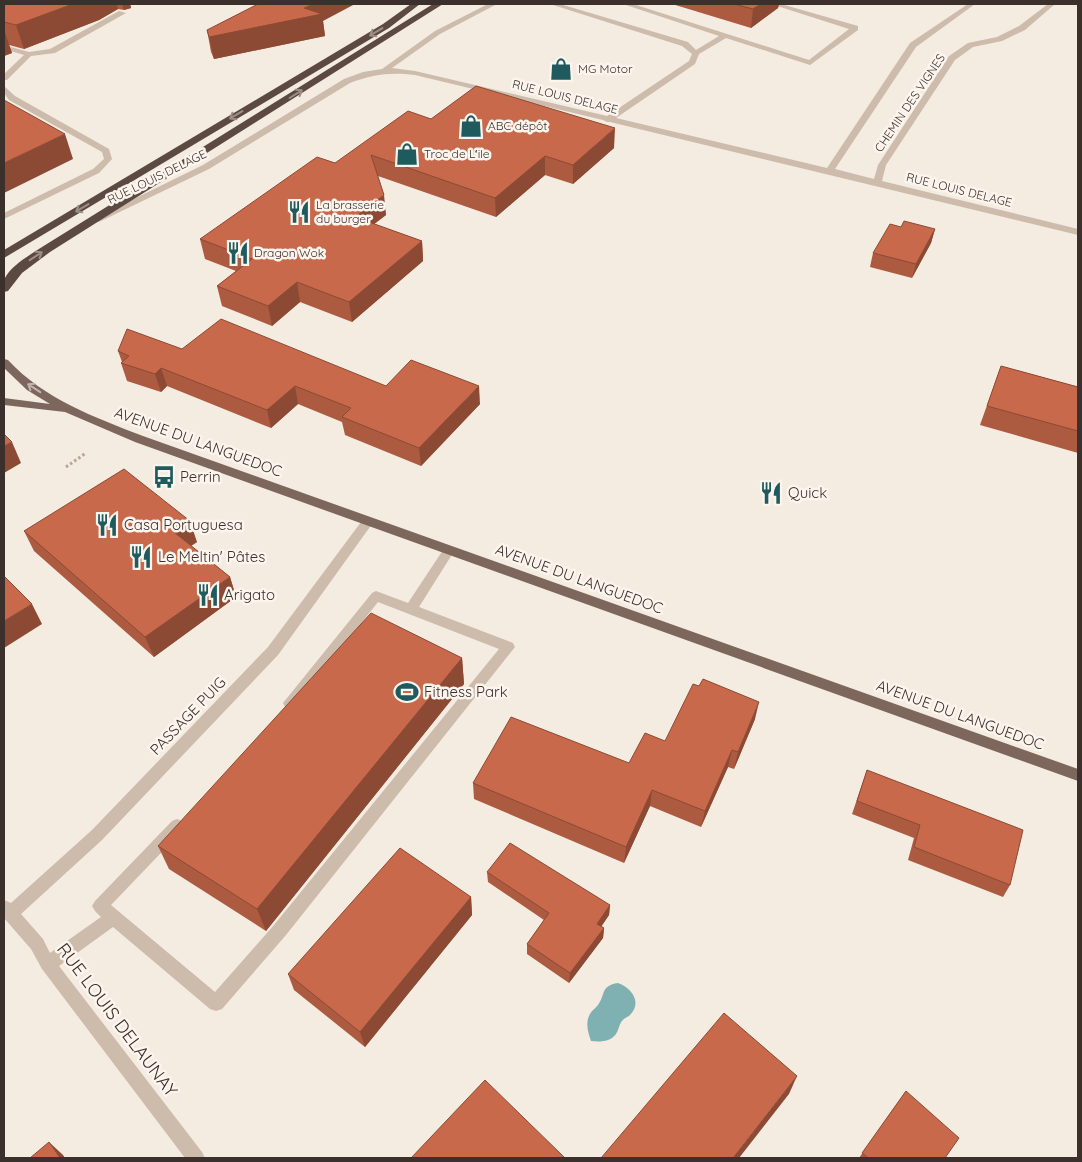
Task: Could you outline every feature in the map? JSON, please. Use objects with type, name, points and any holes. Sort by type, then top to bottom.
[{"type":"highway","points":[[4,255],[386,26],[416,4]]},
{"type":"highway","points":[[4,290],[13,274],[24,264],[439,4]]},
{"type":"main road","name":"AVENUE DU LANGUEDOC","points":[[4,362],[12,373],[69,410],[139,440],[1078,775]]},
{"type":"main road","name":"AVENUE DU LANGUEDOC","points":[[4,402],[69,410]]},
{"type":"street","points":[[386,69],[403,55],[476,11],[493,4]]},
{"type":"street","points":[[553,4],[685,44],[696,53]]},
{"type":"street","points":[[613,21],[629,9],[810,62],[855,28],[774,4]]},
{"type":"street","points":[[829,172],[914,45],[972,4]]},
{"type":"street","name":"CHEMIN DES VIGNES","points":[[877,182],[882,165],[952,58],[972,45],[999,39],[1022,28],[1052,4]]},
{"type":"street","points":[[4,47],[29,54],[52,51],[122,13]]},
{"type":"street","points":[[607,120],[692,62],[696,53],[726,36]]},
{"type":"street","points":[[4,78],[29,54]]},
{"type":"street","name":"RUE LOUIS DELAGE","points":[[76,230],[206,167],[347,81],[367,73],[386,69],[415,73],[607,120],[877,182],[1078,232]]},
{"type":"street","points":[[4,88],[12,98],[106,151],[108,159],[96,171],[4,216]]},
{"type":"street","name":"PASSAGE PUIG","points":[[7,911],[97,835],[273,651],[368,521]]},
{"type":"street","points":[[411,609],[449,550]]},
{"type":"street","points":[[188,814],[100,906],[216,1003],[280,930],[508,647],[376,596],[280,715]]},
{"type":"street","name":"RUE LOUIS DELAUNAY","points":[[7,911],[37,944],[48,964],[196,1158]]},
{"type":"street","points":[[48,964],[114,917]]},
{"type":"path","points":[[66,467],[86,453]]},
{"type":"water","points":[[618,983],[628,988],[634,996],[635,1006],[633,1011],[622,1021],[616,1034],[611,1039],[591,1041],[587,1024],[588,1017],[598,1005],[606,988]]},
{"type":"building","points":[[4,4],[73,4],[16,25],[4,22]]},
{"type":"building","points":[[258,4],[313,4],[304,8],[322,14],[209,37],[207,30]]},
{"type":"building","points":[[734,4],[761,4],[753,9]]},
{"type":"building","points":[[476,86],[615,128],[573,165],[545,156],[495,198],[371,155],[384,195],[355,217],[422,241],[349,302],[297,282],[268,306],[217,286],[252,259],[200,239],[317,157],[335,163],[408,111],[431,119]]},
{"type":"building","points":[[4,100],[65,134],[4,163]]},
{"type":"building","points":[[904,221],[935,229],[916,264],[873,253],[890,224],[901,227]]},
{"type":"building","points":[[221,319],[386,386],[411,360],[479,386],[419,448],[342,417],[351,408],[295,386],[267,410],[161,368],[155,374],[121,363],[129,356],[118,351],[127,329],[182,349]]},
{"type":"building","points":[[1001,366],[1078,387],[1078,431],[987,406]]},
{"type":"building","points":[[4,434],[12,442],[4,446]]},
{"type":"building","points":[[124,469],[190,521],[174,532],[230,577],[145,637],[24,531]]},
{"type":"building","points":[[4,576],[32,604],[4,621]]},
{"type":"building","points":[[371,613],[462,658],[257,909],[158,846]]},
{"type":"building","points":[[703,679],[759,702],[738,752],[732,750],[705,811],[652,790],[626,847],[473,783],[511,717],[629,763],[645,733],[665,741],[693,684],[699,686]]},
{"type":"building","points":[[867,770],[1023,830],[1010,885],[914,847],[920,825],[857,801]]},
{"type":"building","points":[[510,843],[610,905],[597,924],[604,928],[570,973],[527,944],[549,913],[487,872]]},
{"type":"building","points":[[400,848],[471,897],[360,1032],[288,974]]},
{"type":"building","points":[[724,1013],[797,1076],[733,1158],[601,1158]]},
{"type":"building","points":[[485,1080],[565,1158],[411,1158]]},
{"type":"building","points":[[906,1091],[959,1138],[945,1158],[868,1158],[862,1153]]},
{"type":"building","points":[[49,1142],[60,1158],[30,1158]]},
{"type":"place","name":"MG Motor","points":[[561,69]]},
{"type":"place","name":"ABC dépôt","points":[[471,126]]},
{"type":"place","name":"Troc de L'ile","points":[[407,154]]},
{"type":"place","name":"La brasserie du burger","points":[[299,212]]},
{"type":"place","name":"Dragon Wok","points":[[238,253]]},
{"type":"place","name":"Perrin","points":[[164,477]]},
{"type":"place","name":"Quick","points":[[771,493]]},
{"type":"place","name":"Casa Portuguesa","points":[[107,525]]},
{"type":"place","name":"Le Meltin' Pâtes","points":[[141,557]]},
{"type":"place","name":"Arigato","points":[[208,595]]},
{"type":"place","name":"Fitness Park","points":[[407,692]]}]
